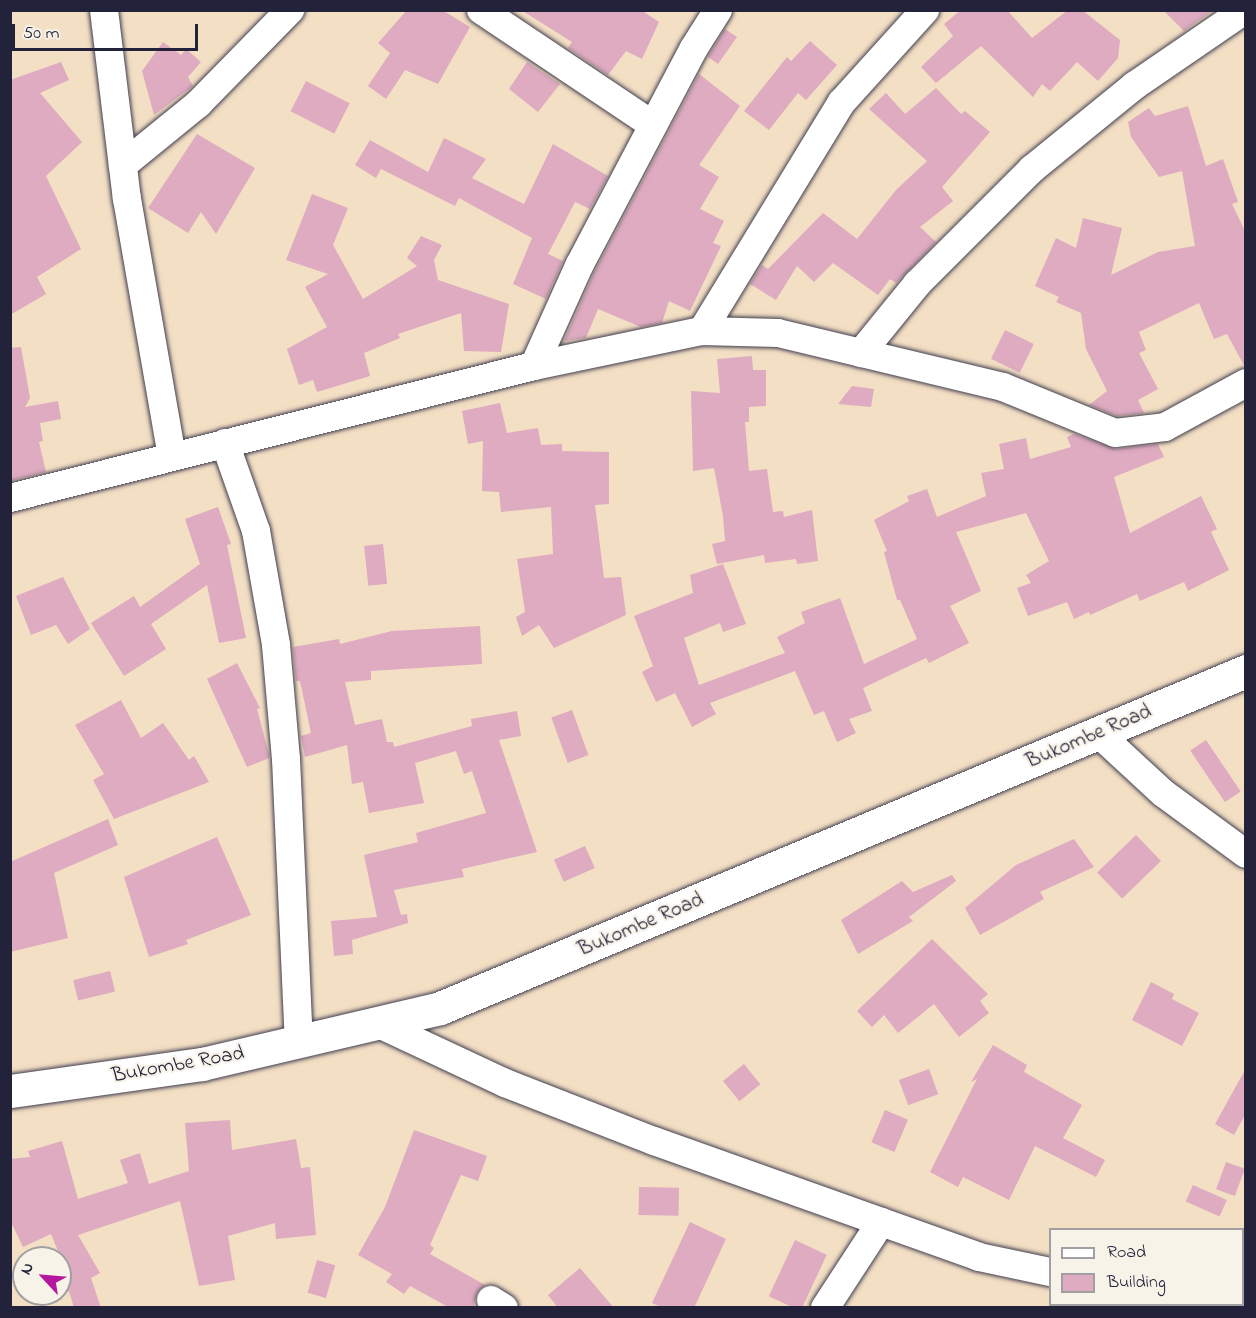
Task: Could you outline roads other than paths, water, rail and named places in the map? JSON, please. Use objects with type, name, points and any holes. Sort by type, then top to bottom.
[{"type":"main road","name":"Bukombe Road","points":[[10,1091],[202,1064],[440,1008],[1245,671]]},
{"type":"street","points":[[104,10],[123,165],[172,456]]},
{"type":"street","points":[[123,165],[198,104],[290,10]]},
{"type":"street","points":[[481,10],[653,125]]},
{"type":"street","points":[[534,366],[579,266],[653,125],[718,10]]},
{"type":"street","points":[[702,331],[842,102],[925,10]]},
{"type":"street","points":[[861,353],[933,266],[1032,169],[1134,87],[1245,10]]},
{"type":"street","points":[[10,498],[534,366],[702,331],[778,333],[1003,387],[1115,434],[1165,427],[1245,383]]},
{"type":"street","points":[[225,443],[256,531],[276,645],[286,759],[299,1041]]},
{"type":"street","points":[[1098,733],[1163,793],[1245,854]]},
{"type":"street","points":[[377,1023],[505,1083],[600,1120],[979,1257],[1049,1272]]},
{"type":"street","points":[[825,1308],[881,1222]]}]
